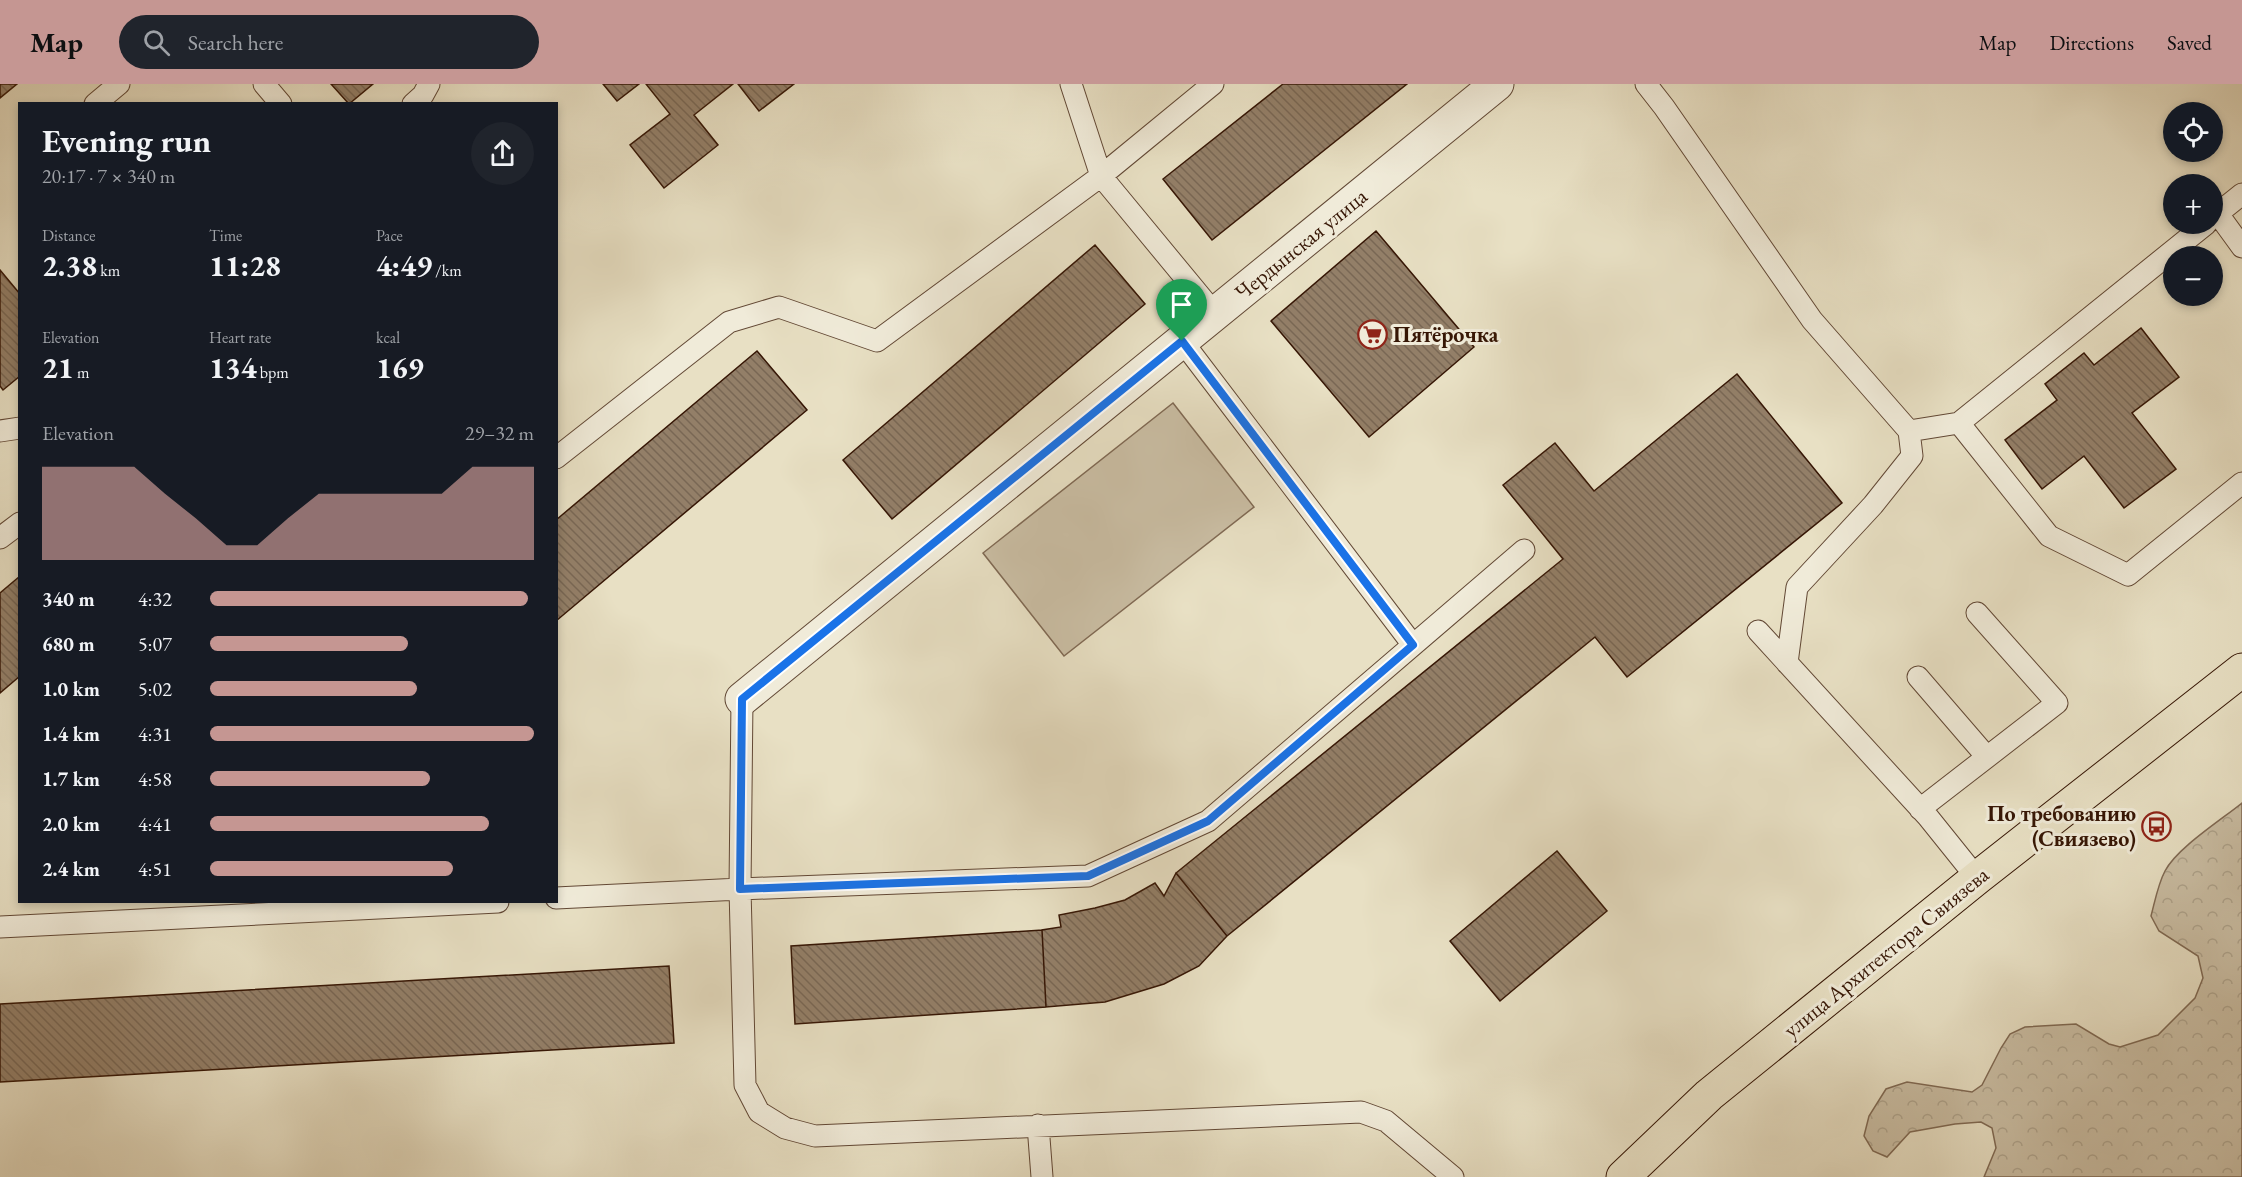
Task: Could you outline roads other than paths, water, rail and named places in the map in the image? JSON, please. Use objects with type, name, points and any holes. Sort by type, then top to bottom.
[{"type":"main road","name":"улица Архитектора Свиязева","points":[[1623,1177],[1709,1095],[1977,878],[2242,670]]},
{"type":"street","name":"Чердынская улица","points":[[742,699],[1497,84]]},
{"type":"lane","points":[[97,102],[119,84]]},
{"type":"lane","points":[[264,84],[279,102]]},
{"type":"lane","points":[[415,102],[423,95],[429,84]]},
{"type":"lane","points":[[1071,84],[1101,176],[1215,314]]},
{"type":"lane","points":[[558,457],[729,322],[779,307],[877,341],[1101,176],[1213,84]]},
{"type":"lane","points":[[1646,84],[1665,107],[1812,321],[1909,431],[1912,456],[1873,505],[1797,587],[1787,663]]},
{"type":"lane","points":[[2223,209],[2242,194]]},
{"type":"lane","points":[[2223,229],[2242,247]]},
{"type":"lane","points":[[1909,431],[1959,423],[2192,234]]},
{"type":"lane","points":[[1182,341],[1413,645]]},
{"type":"lane","points":[[1959,423],[2049,536],[2128,575],[2242,483]]},
{"type":"lane","points":[[0,431],[18,428]]},
{"type":"lane","points":[[0,538],[18,525]]},
{"type":"lane","points":[[558,898],[1088,876],[1208,821],[1524,550]]},
{"type":"lane","points":[[1920,809],[2057,703],[1977,613]]},
{"type":"lane","points":[[1758,631],[1920,809],[1977,878]]},
{"type":"lane","points":[[1918,676],[1987,757]]},
{"type":"lane","points":[[742,699],[740,889],[745,1085],[759,1112],[785,1128],[815,1136],[1361,1112],[1386,1121],[1452,1177]]},
{"type":"lane","points":[[0,927],[384,904],[441,903]]},
{"type":"lane","points":[[1038,1125],[1042,1177]]},
{"type":"place","name":"Пятёрочка","points":[[1372,334]]},
{"type":"place","name":"По требованию (Свиязево)","points":[[2157,826]]}]
